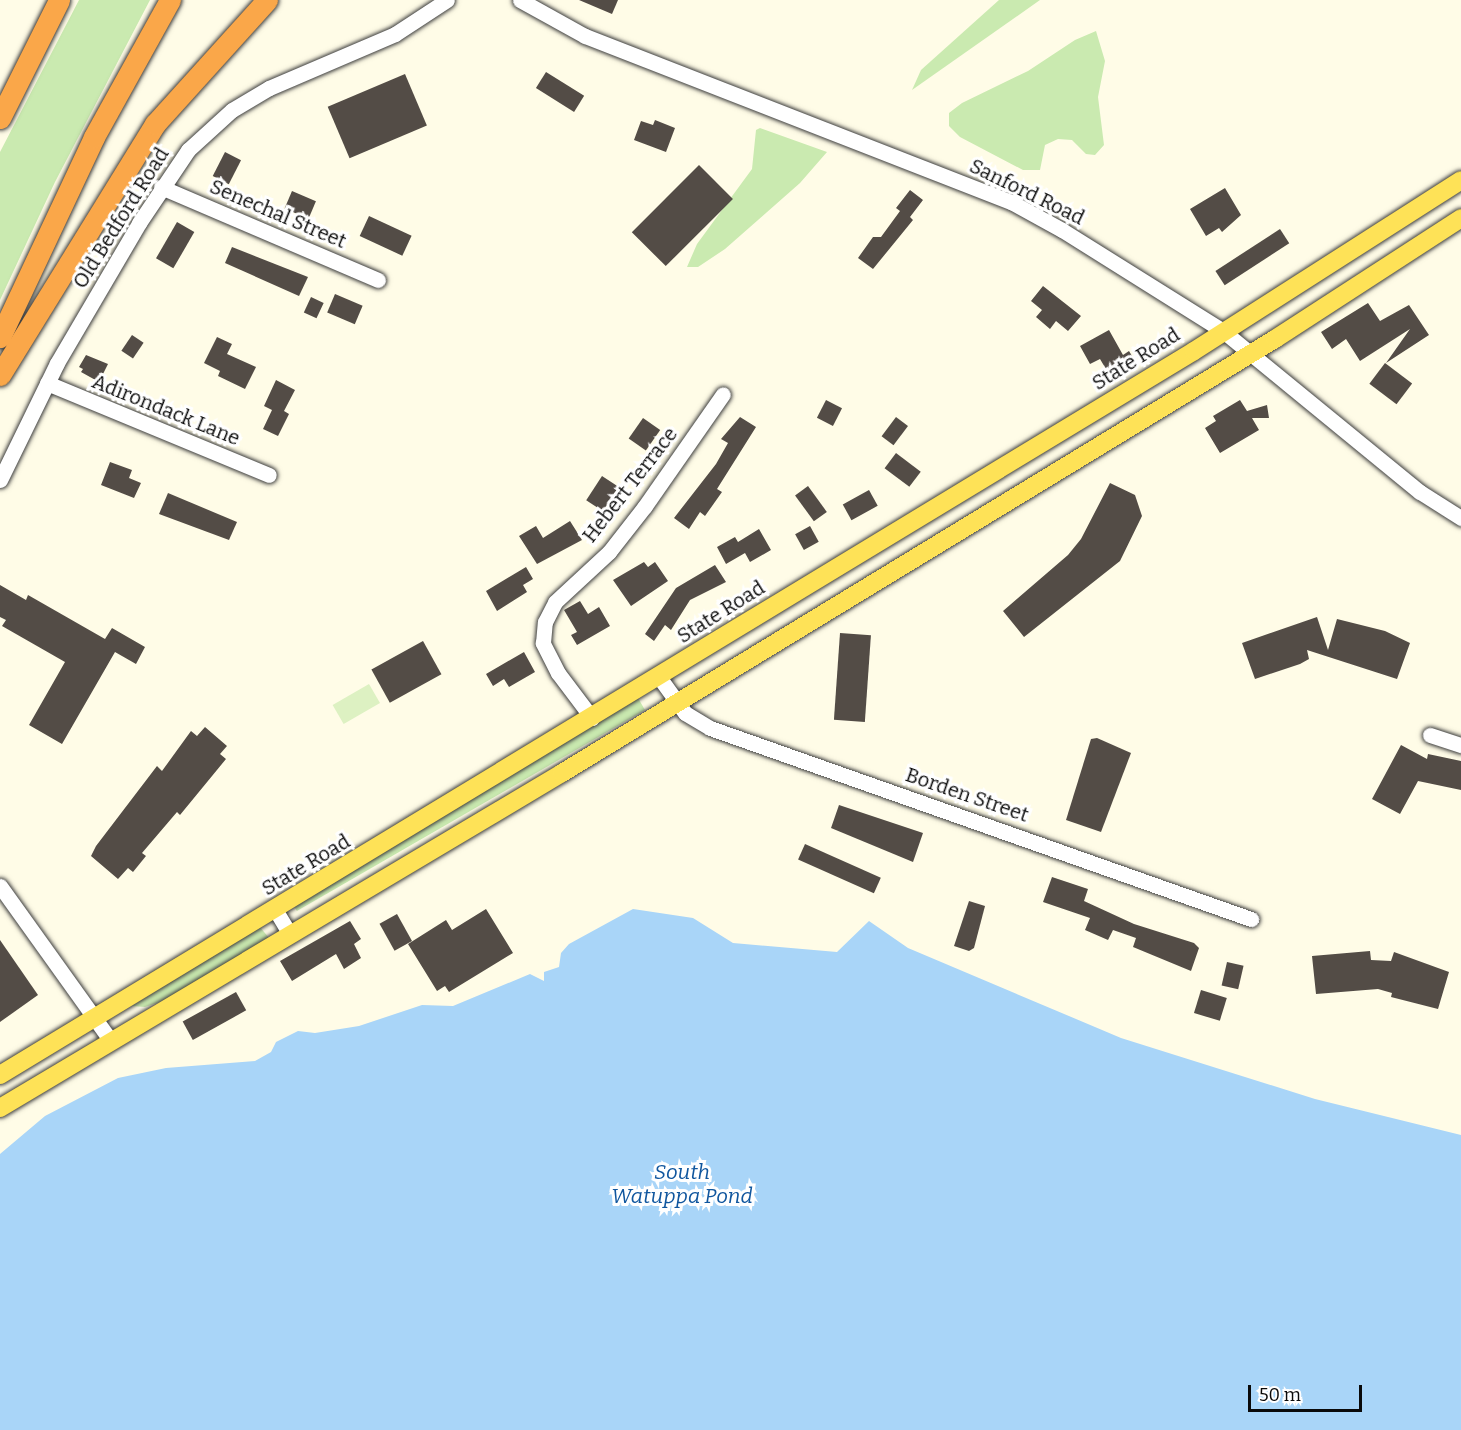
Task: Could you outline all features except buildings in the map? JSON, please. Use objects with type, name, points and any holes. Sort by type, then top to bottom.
[{"type":"highway","points":[[0,118],[59,0]]},
{"type":"highway","points":[[0,337],[94,137],[170,0]]},
{"type":"highway","points":[[0,375],[155,124],[267,0]]},
{"type":"main road","name":"State Road","points":[[0,1075],[659,678],[1223,331],[1461,180]]},
{"type":"main road","points":[[0,1108],[1249,354],[1461,218]]},
{"type":"street","name":"Old Bedford Road","points":[[0,480],[47,383],[161,187],[188,150],[231,110],[269,88],[398,33],[447,0]]},
{"type":"street","name":"Sanford Road","points":[[520,0],[585,36],[1011,202],[1062,230],[1223,331],[1420,492],[1461,518]]},
{"type":"street","name":"Senechal Street","points":[[161,187],[378,280]]},
{"type":"street","name":"Adirondack Lane","points":[[47,383],[269,475]]},
{"type":"street","name":"Hebert Terrace","points":[[592,718],[558,673],[543,643],[545,622],[555,602],[609,552],[645,506],[723,393]]},
{"type":"street","name":"Borden Street","points":[[659,678],[684,713],[710,728],[758,747],[1056,848],[1251,919]]},
{"type":"street","points":[[1430,735],[1461,745]]},
{"type":"street","points":[[0,886],[111,1041]]},
{"type":"street","points":[[276,910],[290,934]]},
{"type":"green space","points":[[79,0],[150,0],[55,182],[0,300],[0,152]]},
{"type":"green space","points":[[999,0],[1040,0],[912,90],[921,70]]},
{"type":"green space","points":[[1096,31],[1105,61],[1098,97],[1104,145],[1095,155],[1086,154],[1072,140],[1058,139],[1045,145],[1040,170],[1023,170],[960,137],[949,126],[949,113],[962,103],[1028,71],[1075,40]]},
{"type":"green space","points":[[760,128],[827,152],[800,183],[725,249],[698,267],[687,267],[697,244],[752,169],[756,130]]},
{"type":"green space","points":[[369,684],[380,703],[344,724],[333,705]]},
{"type":"green space","points":[[638,698],[645,710],[297,911],[290,899]]},
{"type":"green space","points":[[260,927],[269,938],[163,1001],[145,1007],[132,1006]]},
{"type":"water","name":"South Watuppa Pond","points":[[633,909],[693,918],[733,943],[837,952],[869,921],[908,948],[1121,1038],[1315,1099],[1461,1135],[1461,1430],[0,1430],[0,1154],[45,1116],[118,1078],[166,1068],[255,1061],[271,1052],[276,1042],[298,1031],[315,1033],[359,1026],[422,1005],[453,1006],[530,974],[544,981],[544,972],[559,967],[561,953],[569,944]]}]
